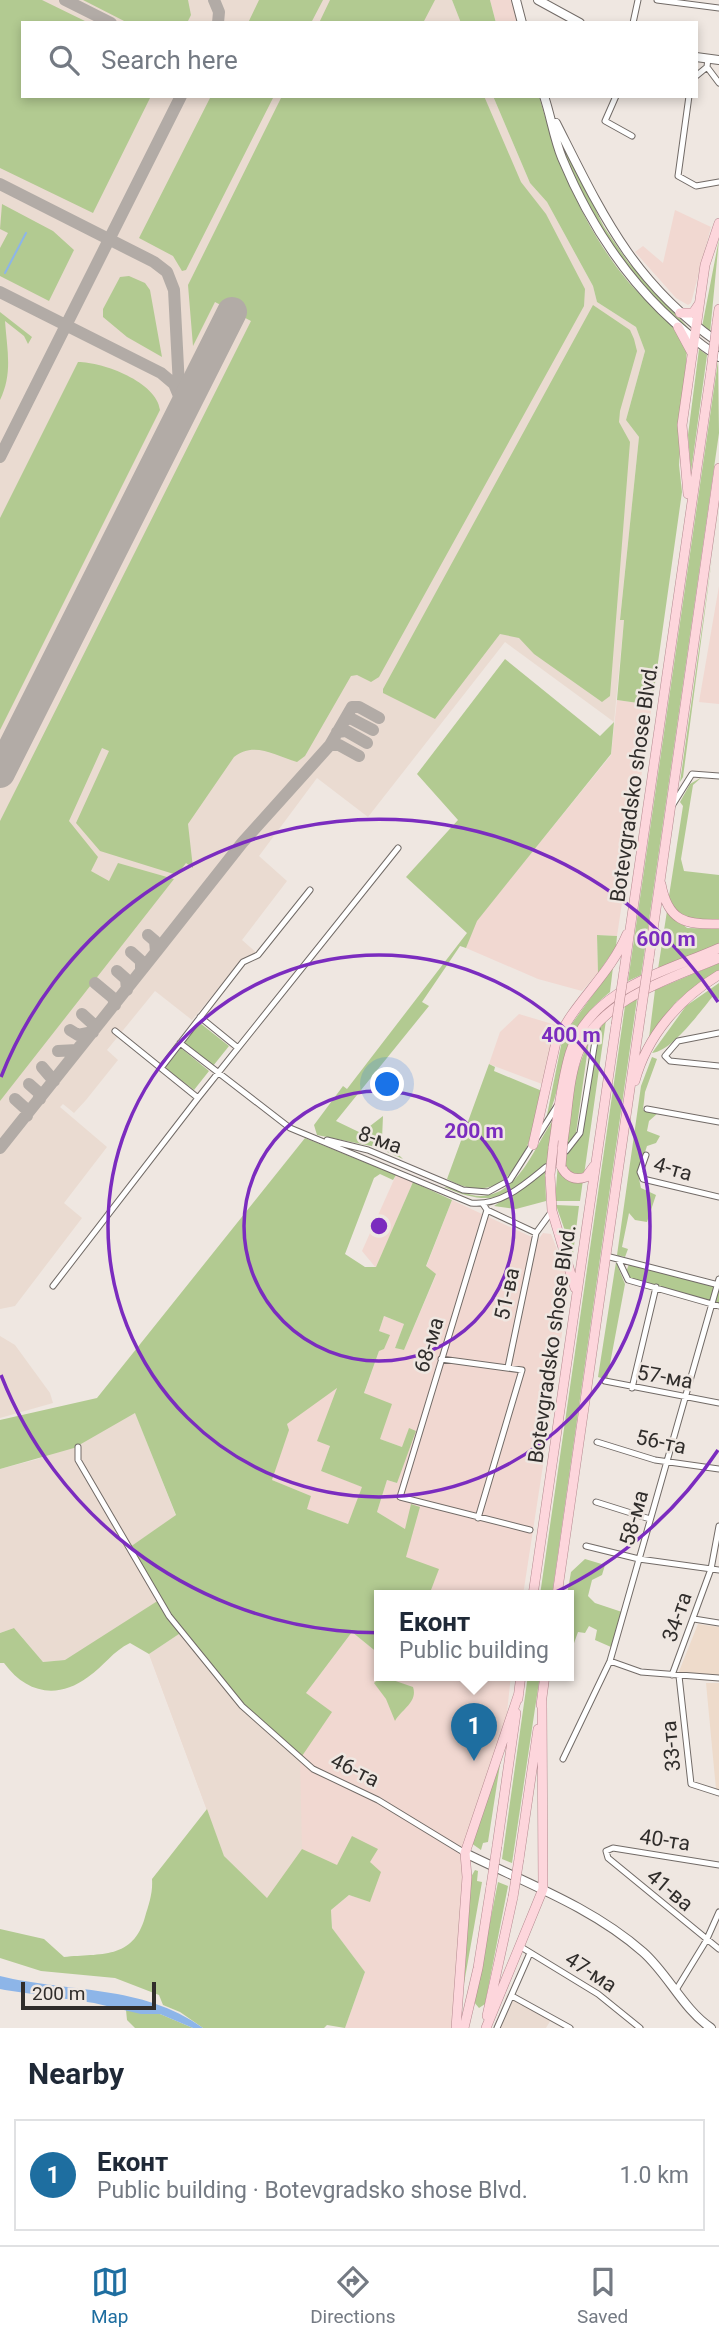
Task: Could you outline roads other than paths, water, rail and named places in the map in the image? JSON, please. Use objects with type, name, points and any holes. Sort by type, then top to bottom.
[{"type":"main road","points":[[690,517],[681,436],[708,251],[719,223]]},
{"type":"main road","points":[[680,313],[693,313],[700,302]]},
{"type":"main road","name":"Botevgradsko shose Blvd.","points":[[534,1590],[633,920],[719,309]]},
{"type":"main road","points":[[678,327],[691,348],[693,360]]},
{"type":"main road","points":[[696,342],[717,341]]},
{"type":"main road","name":"Botevgradsko shose Blvd.","points":[[558,1590],[719,468]]},
{"type":"main road","points":[[709,534],[719,498]]},
{"type":"main road","points":[[659,875],[666,902],[680,919],[691,925],[719,924]]},
{"type":"main road","points":[[533,1144],[556,1042],[563,1028],[618,953],[633,920]]},
{"type":"main road","points":[[577,1295],[552,1211],[548,1171],[571,1051],[589,1017],[606,1000],[719,948]]},
{"type":"main road","points":[[598,1158],[589,1175],[581,1178],[571,1178],[561,1166],[579,1052],[596,1024],[614,1008],[719,958]]},
{"type":"main road","points":[[620,1158],[633,1090],[643,1058],[665,1021],[698,987],[719,975]]},
{"type":"main road","points":[[464,2028],[478,1968],[520,1681]]},
{"type":"main road","points":[[485,2028],[513,1897],[544,1681]]},
{"type":"main road","points":[[456,2028],[467,1877],[465,1853],[519,1693]]},
{"type":"main road","points":[[485,2028],[521,1947],[542,1889],[542,1701]]},
{"type":"street","points":[[516,0],[521,21]]},
{"type":"street","points":[[633,21],[638,0]]},
{"type":"street","points":[[657,0],[719,8]]},
{"type":"street","points":[[540,1],[576,21]]},
{"type":"street","points":[[698,58],[707,62],[719,60]]},
{"type":"street","points":[[698,73],[707,62]]},
{"type":"street","points":[[707,62],[719,83]]},
{"type":"street","points":[[615,98],[605,121],[632,136]]},
{"type":"street","points":[[689,98],[678,176],[696,186],[719,182]]},
{"type":"street","points":[[545,100],[585,184],[627,256],[650,285],[680,313],[717,341]]},
{"type":"street","points":[[545,100],[561,156],[604,240],[640,290],[678,327],[719,358]]},
{"type":"street","points":[[669,811],[692,774],[719,776]]},
{"type":"street","points":[[53,1286],[198,1098],[398,848]]},
{"type":"street","points":[[161,1068],[243,962],[258,955],[310,890]]},
{"type":"street","points":[[566,1151],[580,1133],[593,1037],[614,1008]]},
{"type":"street","points":[[200,1017],[238,1048]]},
{"type":"street","points":[[115,1031],[198,1098]]},
{"type":"street","points":[[719,1033],[678,1041],[664,1056],[670,1061],[719,1066]]},
{"type":"street","name":"8-ма","points":[[180,1043],[276,1119],[307,1135],[538,1231],[552,1230],[561,1236]]},
{"type":"street","name":"8-ма","points":[[307,1135],[368,1150],[470,1192],[498,1188],[510,1180],[560,1101]]},
{"type":"street","points":[[646,1109],[719,1122]]},
{"type":"street","name":"4-та","points":[[646,1154],[640,1172],[643,1179],[719,1197]]},
{"type":"street","points":[[485,1207],[548,1171]]},
{"type":"street","points":[[437,1189],[440,1181]]},
{"type":"street","name":"68-ма","points":[[478,1518],[400,1497],[485,1207]]},
{"type":"street","name":"51-ва","points":[[508,1367],[538,1231],[552,1211]]},
{"type":"street","points":[[606,1256],[718,1283]]},
{"type":"street","points":[[618,1259],[628,1280],[719,1306]]},
{"type":"street","name":"58-ма","points":[[563,1759],[610,1661],[718,1283]]},
{"type":"street","points":[[632,1388],[656,1287]]},
{"type":"street","points":[[441,1359],[522,1370],[478,1518],[530,1530]]},
{"type":"street","name":"57-ма","points":[[605,1381],[719,1403]]},
{"type":"street","name":"56-та","points":[[597,1442],[666,1461],[719,1469]]},
{"type":"street","name":"46-та","points":[[78,1447],[78,1460],[169,1616],[242,1706],[313,1769],[396,1811],[465,1853],[542,1889],[628,1940],[645,1953],[707,2027]]},
{"type":"street","points":[[596,1502],[650,1519]]},
{"type":"street","name":"34-та","points":[[675,1675],[711,1569],[719,1526]]},
{"type":"street","points":[[586,1546],[639,1559],[719,1570]]},
{"type":"street","points":[[694,1619],[719,1623]]},
{"type":"street","points":[[610,1661],[641,1672],[719,1678]]},
{"type":"street","name":"33-та","points":[[675,1675],[691,1784],[719,1793]]},
{"type":"street","name":"40-та","points":[[606,1851],[613,1848],[719,1865]]},
{"type":"street","name":"41-ва","points":[[606,1851],[608,1858],[719,1949]]},
{"type":"street","points":[[676,1990],[706,1941],[719,1912]]},
{"type":"street","name":"47-ма","points":[[521,1947],[598,1994],[640,2028]]},
{"type":"street","points":[[497,2028],[530,1953]]},
{"type":"street","points":[[512,1996],[570,2028]]},
{"type":"water","points":[[0,1976],[130,1997],[180,2014],[203,2028],[193,2028],[160,2014],[141,2014],[94,2003],[0,1989]]},
{"type":"waterway","points":[[5,273],[26,233]]},
{"type":"place","name":"Еконт","points":[[474,1761]]}]
